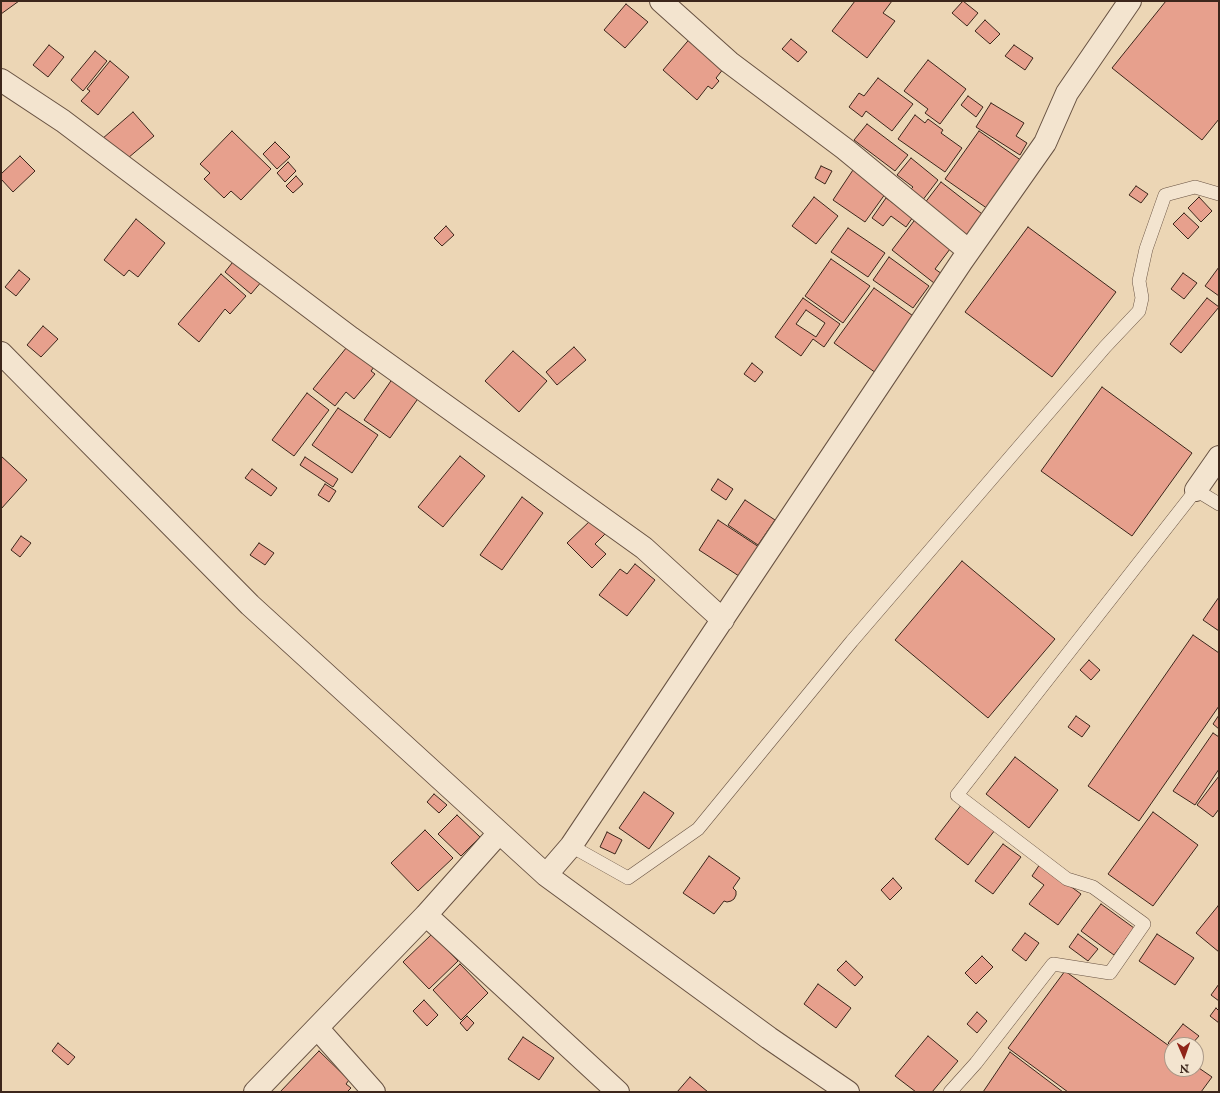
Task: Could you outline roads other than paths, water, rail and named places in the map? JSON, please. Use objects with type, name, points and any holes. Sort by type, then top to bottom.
[{"type":"street","points":[[661,1],[729,62],[845,149],[969,251]]},
{"type":"street","points":[[546,876],[571,846],[969,251],[1045,143],[1067,93],[1130,1]]},
{"type":"street","points":[[1,80],[63,121],[351,338],[644,548],[722,620]]},
{"type":"street","points":[[1,353],[250,605],[546,876],[769,1038],[848,1092]]},
{"type":"street","points":[[1196,490],[1219,457]]},
{"type":"street","points":[[255,1092],[426,915],[499,833]]},
{"type":"street","points":[[426,915],[618,1092]]},
{"type":"street","points":[[318,1028],[374,1092]]},
{"type":"lane","points":[[571,846],[628,878],[698,829],[862,629],[1104,347],[1139,311],[1142,298],[1139,281],[1146,249],[1165,196],[1195,188],[1219,194]]},
{"type":"lane","points":[[950,1092],[976,1063],[1053,964],[1110,973],[1144,924],[1093,886],[1067,879],[957,795],[1196,490],[1219,504]]}]
